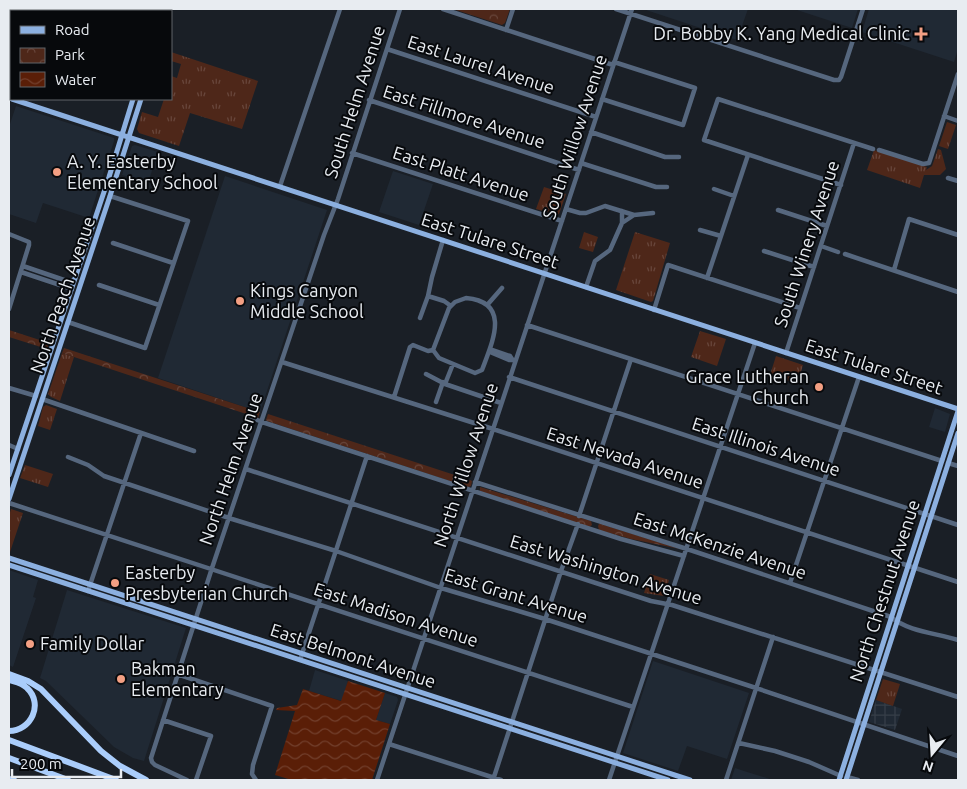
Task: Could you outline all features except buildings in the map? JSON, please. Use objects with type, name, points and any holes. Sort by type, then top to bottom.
[{"type":"highway","points":[[9,674],[28,681],[41,689],[101,751],[120,766],[146,780]]},
{"type":"highway","points":[[9,680],[22,684],[29,690],[34,705],[32,716],[27,724],[20,729],[9,731]]},
{"type":"highway","points":[[9,740],[116,780]]},
{"type":"highway","points":[[9,758],[68,780]]},
{"type":"highway","points":[[9,779],[14,780]]},
{"type":"main road","name":"East Tulare Street","points":[[17,100],[958,410]]},
{"type":"main road","name":"North Peach Avenue","points":[[9,475],[76,278],[133,100]]},
{"type":"main road","name":"North Peach Avenue","points":[[9,499],[141,100]]},
{"type":"main road","points":[[68,322],[66,317],[74,294],[72,289]]},
{"type":"main road","points":[[42,398],[45,370]]},
{"type":"main road","name":"North Chestnut Avenue","points":[[840,778],[958,410]]},
{"type":"main road","name":"North Chestnut Avenue","points":[[847,778],[958,433]]},
{"type":"main road","points":[[13,487],[12,478],[20,453],[18,449]]},
{"type":"main road","points":[[940,489],[939,482],[944,464],[942,461]]},
{"type":"main road","name":"East Belmont Avenue","points":[[9,558],[690,780]]},
{"type":"main road","name":"East Belmont Avenue","points":[[9,565],[668,780]]},
{"type":"street","points":[[280,186],[340,9]]},
{"type":"street","name":"South Helm Avenue","points":[[335,204],[400,9]]},
{"type":"street","points":[[443,9],[695,88],[690,110],[683,125],[602,99]]},
{"type":"street","points":[[506,30],[513,9]]},
{"type":"street","points":[[616,9],[631,11],[834,80],[839,80],[841,77],[864,9]]},
{"type":"street","name":"South Willow Avenue","points":[[544,273],[631,11]]},
{"type":"street","name":"East Laurel Avenue","points":[[387,49],[596,118]]},
{"type":"street","points":[[879,150],[927,165],[930,161],[958,74]]},
{"type":"street","points":[[841,185],[704,140],[718,99],[872,149]]},
{"type":"street","name":"East Fillmore Avenue","points":[[369,100],[579,170]]},
{"type":"street","points":[[944,116],[958,121]]},
{"type":"street","points":[[591,132],[667,157],[679,157]]},
{"type":"street","name":"South Winery Avenue","points":[[786,353],[854,144]]},
{"type":"street","name":"East Platt Avenue","points":[[352,153],[562,221]]},
{"type":"street","points":[[707,278],[748,154]]},
{"type":"street","points":[[581,163],[656,188],[667,187]]},
{"type":"street","points":[[948,178],[958,181]]},
{"type":"street","points":[[714,189],[734,196]]},
{"type":"street","points":[[68,322],[145,348],[188,221],[110,196]]},
{"type":"street","name":"North Helm Avenue","points":[[187,780],[152,762],[151,758],[212,568],[335,204]]},
{"type":"street","points":[[566,208],[586,213],[605,206],[634,215],[642,216],[653,213]]},
{"type":"street","points":[[778,210],[827,226]]},
{"type":"street","points":[[586,286],[595,260],[610,250],[622,223],[622,211]]},
{"type":"street","points":[[622,223],[634,215]]},
{"type":"street","points":[[894,270],[910,219],[958,235]]},
{"type":"street","points":[[700,230],[721,236]]},
{"type":"street","points":[[9,234],[29,242],[9,309]]},
{"type":"street","points":[[420,318],[443,240]]},
{"type":"street","points":[[113,243],[174,263]]},
{"type":"street","points":[[821,246],[838,252]]},
{"type":"street","points":[[764,251],[814,267]]},
{"type":"street","points":[[845,254],[958,292]]},
{"type":"street","points":[[23,266],[67,281],[76,278]]},
{"type":"street","points":[[654,310],[668,266],[800,308]]},
{"type":"street","points":[[21,272],[72,289]]},
{"type":"street","name":"North Willow Avenue","points":[[377,780],[473,491],[513,360],[544,273]]},
{"type":"street","points":[[99,285],[159,305]]},
{"type":"street","points":[[488,304],[502,288]]},
{"type":"street","points":[[428,296],[444,301],[451,306]]},
{"type":"street","points":[[466,298],[478,299],[488,304],[493,312],[496,326],[482,370],[475,373],[452,364],[439,358],[433,350],[442,322],[454,302],[466,298]]},
{"type":"street","points":[[527,325],[942,461]]},
{"type":"street","points":[[609,780],[755,343]]},
{"type":"street","points":[[394,397],[410,347],[413,346],[421,350],[433,350]]},
{"type":"street","points":[[579,516],[631,360]]},
{"type":"street","name":"East Nevada Avenue","points":[[282,362],[493,429],[958,582]]},
{"type":"street","points":[[436,402],[452,364]]},
{"type":"street","points":[[426,374],[444,383],[501,403]]},
{"type":"street","points":[[790,583],[859,376]]},
{"type":"street","name":"East Illinois Avenue","points":[[509,377],[958,525]]},
{"type":"street","points":[[9,388],[36,396]]},
{"type":"street","points":[[42,398],[194,451]]},
{"type":"street","name":"East McKenzie Avenue","points":[[250,417],[594,530],[684,556]]},
{"type":"street","points":[[88,591],[141,433]]},
{"type":"street","points":[[9,446],[18,449]]},
{"type":"street","points":[[300,660],[367,456]]},
{"type":"street","name":"East Grant Avenue","points":[[68,457],[88,465],[104,476],[336,551],[441,588],[545,619],[756,688],[958,756]]},
{"type":"street","points":[[948,463],[958,466]]},
{"type":"street","name":"East Washington Avenue","points":[[246,469],[651,601],[668,604],[958,697]]},
{"type":"street","name":"East McKenzie Avenue","points":[[475,482],[687,549],[891,617],[897,622],[910,627],[956,640]]},
{"type":"street","name":"East Madison Avenue","points":[[9,503],[633,706]]},
{"type":"street","points":[[594,530],[596,521]]},
{"type":"street","points":[[493,779],[578,524]]},
{"type":"street","points":[[726,780],[773,637]]},
{"type":"street","points":[[178,674],[272,706],[253,765],[252,774],[256,780]]},
{"type":"street","points":[[163,720],[211,736],[196,780]]},
{"type":"street","points":[[739,743],[775,750],[809,762],[840,778]]},
{"type":"street","points":[[389,744],[501,780]]},
{"type":"street","points":[[847,778],[858,780]]},
{"type":"shaded area","points":[[643,9],[748,9],[737,40]]},
{"type":"shaded area","points":[[794,9],[858,9],[852,28]]},
{"type":"shaded area","points":[[869,9],[958,9],[958,49],[954,62],[862,32]]},
{"type":"shaded area","name":"A. Y. Easterby Elementary School","points":[[16,106],[114,138],[89,218],[43,203],[36,223],[9,214],[9,127]]},
{"type":"shaded area","points":[[135,145],[158,152],[148,183],[122,175],[132,146]]},
{"type":"shaded area","points":[[393,171],[433,184],[419,225],[379,212]]},
{"type":"shaded area","name":"Kings Canyon Middle School","points":[[225,176],[327,210],[260,412],[158,378]]},
{"type":"shaded area","points":[[935,408],[950,414],[945,432],[929,427]]},
{"type":"shaded area","points":[[9,570],[38,580],[33,597],[36,598],[13,667],[9,665]]},
{"type":"shaded area","name":"Bakman Elementary","points":[[67,590],[186,628],[144,761],[133,758],[114,747],[46,681],[40,678]]},
{"type":"shaded area","points":[[653,661],[749,693],[727,759],[687,746],[678,771],[623,753]]},
{"type":"shaded area","points":[[315,670],[348,681],[342,701],[309,691]]},
{"type":"shaded area","points":[[385,693],[397,697],[398,700],[390,724],[376,720]]},
{"type":"shaded area","points":[[876,700],[902,709],[895,730],[869,722]]},
{"type":"shaded area","points":[[735,768],[744,771],[773,780],[731,780]]},
{"type":"green space","points":[[453,9],[510,9],[505,23],[502,25]]},
{"type":"green space","points":[[172,52],[258,81],[242,129],[190,113],[179,146],[139,133],[137,129],[142,112],[158,117],[164,100],[172,100],[172,76],[177,78],[181,64],[172,61]]},
{"type":"green space","points":[[947,122],[956,125],[948,149],[939,146]]},
{"type":"green space","points":[[938,149],[941,150],[946,169],[940,175],[924,175],[920,188],[867,170],[874,150],[927,167],[926,170],[932,166]]},
{"type":"green space","points":[[544,187],[566,194],[559,214],[536,209]]},
{"type":"green space","points":[[584,232],[598,237],[593,252],[579,248]]},
{"type":"green space","points":[[635,232],[670,243],[653,301],[651,302],[616,290]]},
{"type":"green space","points":[[9,330],[49,343],[47,349],[9,337]]},
{"type":"green space","points":[[700,331],[726,339],[717,366],[691,357]]},
{"type":"green space","points":[[64,348],[260,412],[258,418],[62,353]]},
{"type":"green space","points":[[62,353],[74,357],[60,401],[48,394]]},
{"type":"green space","points":[[776,356],[803,365],[800,375],[795,374],[792,382],[770,375]]},
{"type":"green space","points":[[46,405],[57,409],[50,430],[38,426],[43,407]]},
{"type":"green space","points":[[268,414],[470,480],[472,481],[471,486],[468,487],[267,421]]},
{"type":"green space","points":[[25,465],[53,474],[48,487],[20,478]]},
{"type":"green space","points":[[480,487],[591,521],[592,525],[589,527],[480,491]]},
{"type":"green space","points":[[11,509],[23,513],[10,552],[9,516]]},
{"type":"green space","points":[[599,524],[601,524],[680,549],[599,530]]},
{"type":"green space","points":[[650,574],[669,580],[664,596],[644,593]]},
{"type":"green space","points":[[883,679],[900,684],[893,706],[876,700]]},
{"type":"water","points":[[348,681],[385,693],[376,720],[390,724],[372,780],[292,780],[275,775],[295,711],[276,710],[277,708],[297,705],[303,689],[341,701]]},
{"type":"place","name":"Dr. Bobby K. Yang Medical Clinic","points":[[921,34]]},
{"type":"place","name":"A. Y. Easterby Elementary School","points":[[57,172]]},
{"type":"place","name":"Kings Canyon Middle School","points":[[240,301]]},
{"type":"place","name":"Grace Lutheran Church","points":[[819,387]]},
{"type":"place","name":"Easterby Presbyterian Church","points":[[115,583]]},
{"type":"place","name":"Family Dollar","points":[[30,644]]},
{"type":"place","name":"Bakman Elementary","points":[[121,679]]}]
